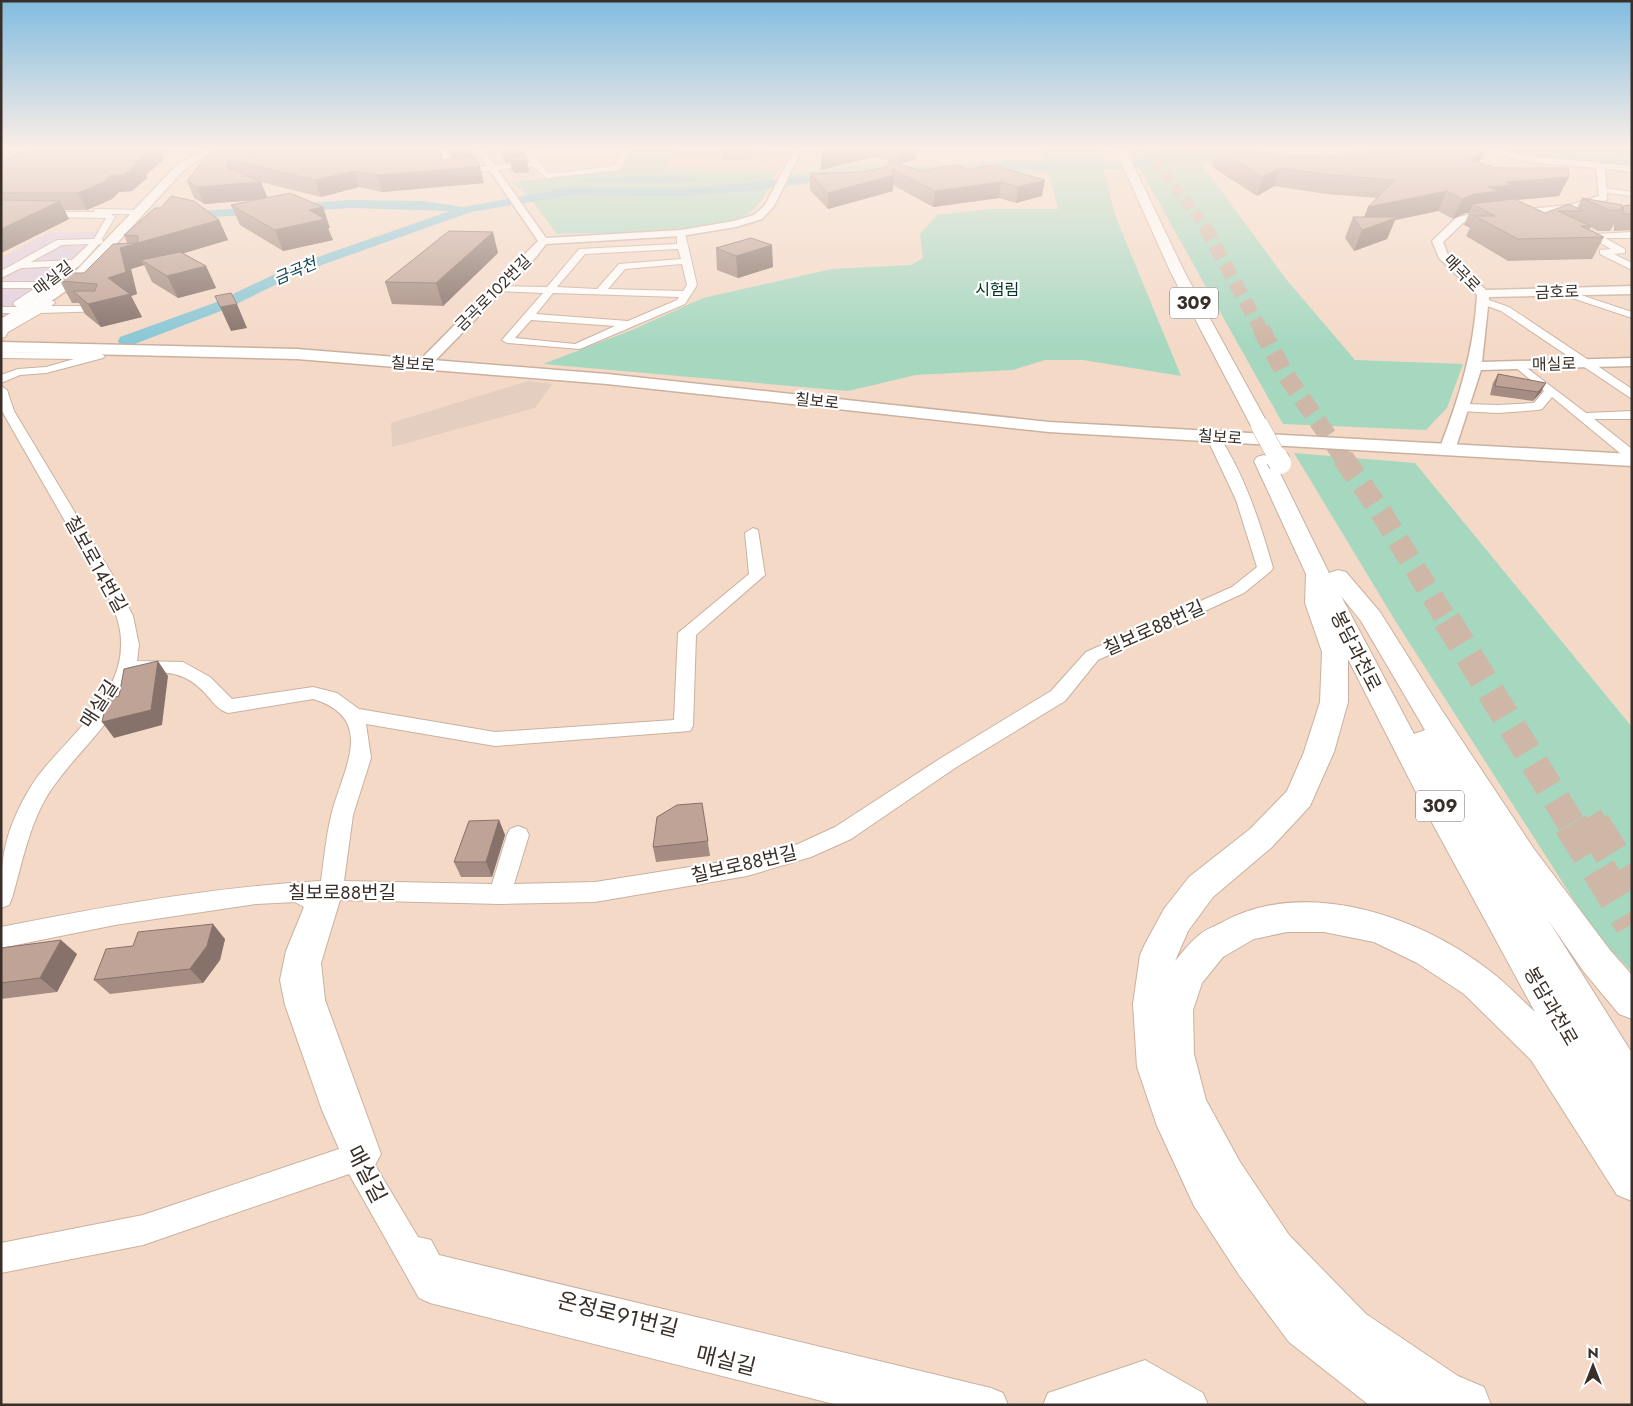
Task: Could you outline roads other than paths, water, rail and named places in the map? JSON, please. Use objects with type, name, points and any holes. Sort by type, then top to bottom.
[{"type":"highway","name":"봉담과천로","points":[[1147,212],[1328,576],[1378,694],[1547,1001],[1632,1142]]},
{"type":"highway","name":"봉담과천로","points":[[1328,576],[1580,1007],[1632,1089]]},
{"type":"highway","points":[[1409,1405],[1306,1325],[1255,1259],[1209,1191],[1177,1126],[1157,1067],[1152,1004],[1158,955],[1176,920],[1200,886],[1261,838],[1299,798],[1319,752],[1334,702],[1335,652],[1317,603],[1328,576],[1372,617],[1431,716],[1524,858],[1597,961],[1632,1002]]},
{"type":"highway","points":[[1466,1405],[1441,1394],[1350,1331],[1274,1251],[1230,1185],[1187,1106],[1175,1054],[1174,1010],[1187,974],[1210,946],[1246,926],[1287,917],[1324,917],[1379,928],[1430,952],[1477,982],[1545,1047],[1632,1180]]},
{"type":"main road","points":[[1,325],[35,308],[66,285],[114,241],[139,212]]},
{"type":"main road","name":"칠보로","points":[[1,347],[297,354],[666,385],[1049,427],[1632,460]]},
{"type":"street","points":[[1,212],[139,212]]},
{"type":"street","name":"매실길","points":[[1,212],[105,214],[111,218],[105,233],[96,242],[48,285],[18,304],[35,308]]},
{"type":"street","name":"금곡로102번길","points":[[423,365],[532,255],[543,241],[523,212]]},
{"type":"street","points":[[543,241],[682,233],[736,224],[758,217],[763,212]]},
{"type":"street","name":"매곡로","points":[[1447,450],[1476,366],[1484,312],[1483,297],[1443,256],[1438,241],[1460,220],[1470,217],[1536,212]]},
{"type":"street","points":[[1545,212],[1561,219]]},
{"type":"street","points":[[1570,223],[1622,251],[1603,252],[1632,266]]},
{"type":"street","points":[[682,233],[682,246],[692,285],[681,302],[576,347],[507,340],[582,251],[682,246]]},
{"type":"street","points":[[1597,236],[1632,235]]},
{"type":"street","points":[[1,275],[60,242],[114,241]]},
{"type":"street","points":[[1608,244],[1632,246]]},
{"type":"street","points":[[584,313],[622,266],[686,261]]},
{"type":"street","points":[[18,265],[109,262]]},
{"type":"street","points":[[1,285],[66,285]]},
{"type":"street","points":[[498,288],[686,294]]},
{"type":"street","name":"금호로","points":[[1483,297],[1632,290]]},
{"type":"street","points":[[1563,292],[1632,315]]},
{"type":"street","points":[[1483,297],[1505,309],[1612,383],[1632,394]]},
{"type":"street","points":[[1,317],[35,308]]},
{"type":"street","points":[[1,310],[35,308],[103,309]]},
{"type":"street","name":"매실길","points":[[1,335],[3,330],[35,308]]},
{"type":"street","points":[[528,317],[584,313],[630,325]]},
{"type":"street","points":[[7,375],[31,374],[97,360],[119,350]]},
{"type":"street","points":[[1,354],[99,356],[46,370],[7,375]]},
{"type":"street","name":"매실로","points":[[1476,366],[1632,362]]},
{"type":"street","points":[[1519,365],[1632,456]]},
{"type":"street","name":"칠보로14번길","points":[[1,898],[26,816],[45,782],[86,736],[116,696],[127,667],[130,645],[125,616],[105,576],[8,411],[1,388],[7,375]]},
{"type":"street","points":[[1612,383],[1632,383]]},
{"type":"street","points":[[1463,408],[1498,410],[1538,406],[1551,391]]},
{"type":"street","name":"매실길","points":[[1,400],[118,618],[122,663],[114,687],[94,718],[33,787],[1,864]]},
{"type":"street","points":[[1584,417],[1632,415]]},
{"type":"street","name":"칠보로88번길","points":[[1,938],[115,915],[256,894],[331,890],[500,894],[595,892],[747,867],[802,852],[843,833],[948,763],[1058,696],[1092,656],[1238,590],[1265,568],[1257,539],[1221,450],[1212,436]]},
{"type":"street","points":[[127,667],[177,666],[204,680],[228,706],[313,693],[330,698],[354,715],[495,740],[683,726],[686,633],[757,575],[753,533]]},
{"type":"street","points":[[1,1258],[143,1230],[362,1156],[312,1000],[309,963],[331,890],[342,815],[361,758],[359,731],[354,715]]},
{"type":"street","points":[[500,894],[518,835]]},
{"type":"street","name":"매실길","points":[[1,943],[320,895],[298,951],[292,980],[298,1005],[336,1110],[362,1156],[363,1172],[430,1287],[907,1405]]},
{"type":"street","name":"온정로91번길","points":[[362,1156],[430,1268],[991,1405]]},
{"type":"street","points":[[1060,1405],[1145,1377],[1191,1405]]},
{"type":"street","points":[[1118,1405],[1165,1399],[1170,1405]]},
{"type":"waterway","name":"금곡천","points":[[173,217],[237,212]]},
{"type":"waterway","name":"금곡천","points":[[126,341],[220,306],[297,269],[461,212]]},
{"type":"tunnel","points":[[1194,212],[1206,228]]},
{"type":"tunnel","points":[[1205,227],[1261,330]]},
{"type":"tunnel","points":[[1261,329],[1285,374],[1344,459]]},
{"type":"tunnel","points":[[1343,458],[1381,512],[1447,621]]},
{"type":"tunnel","points":[[1447,620],[1572,825]]},
{"type":"tunnel","points":[[1589,817],[1594,825]]},
{"type":"tunnel","points":[[1571,824],[1632,924]]},
{"type":"tunnel","points":[[1593,824],[1632,886]]},
{"type":"park label","name":"시험림","points":[[997,289]]}]
